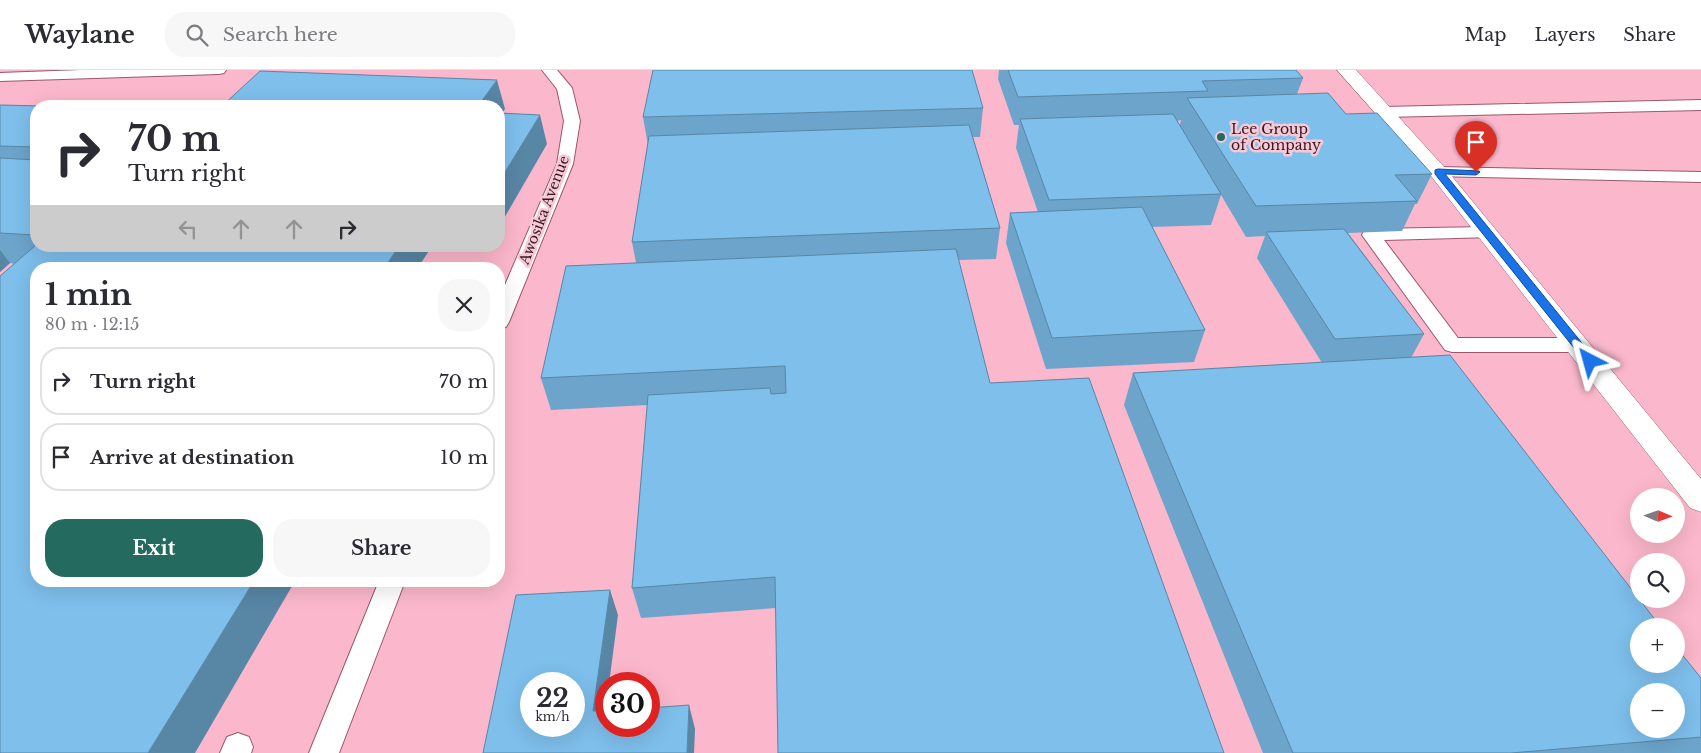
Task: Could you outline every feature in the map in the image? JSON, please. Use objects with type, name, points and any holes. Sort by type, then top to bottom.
[{"type":"street","points":[[1346,70],[1438,172],[1701,500]]},
{"type":"lane","points":[[0,77],[219,70]]},
{"type":"lane","name":"Awosika Avenue","points":[[505,308],[565,164],[572,121],[564,88],[549,70]]},
{"type":"lane","points":[[1384,112],[1701,106]]},
{"type":"lane","points":[[1438,172],[1701,177]]},
{"type":"lane","points":[[1487,233],[1372,235],[1452,346],[1577,345]]},
{"type":"lane","points":[[324,753],[390,587]]},
{"type":"shaded area","points":[[0,70],[1701,70],[1701,753],[0,753]]},
{"type":"building","points":[[653,70],[972,70],[983,108],[643,117]]},
{"type":"building","points":[[1008,70],[1296,70],[1303,78],[1202,81],[1208,91],[1018,97]]},
{"type":"building","points":[[260,71],[497,80],[482,100],[229,100]]},
{"type":"building","points":[[1328,93],[1346,114],[1377,113],[1432,174],[1395,175],[1417,201],[1256,206],[1187,98]]},
{"type":"building","points":[[0,105],[30,106],[30,147],[0,146]]},
{"type":"building","points":[[505,113],[540,115],[505,172]]},
{"type":"building","points":[[1173,114],[1221,194],[1049,200],[1020,119]]},
{"type":"building","points":[[969,125],[1000,228],[632,242],[649,136]]},
{"type":"building","points":[[0,158],[30,160],[30,235],[0,233]]},
{"type":"building","points":[[1142,207],[1205,330],[1052,338],[1010,213]]},
{"type":"building","points":[[1344,229],[1424,334],[1335,339],[1266,232]]},
{"type":"building","points":[[956,249],[990,383],[1089,378],[1224,753],[778,753],[775,577],[632,588],[648,395],[770,388],[771,394],[786,393],[785,366],[541,378],[566,266]]},
{"type":"building","points":[[30,250],[30,252],[395,252],[389,262],[30,262],[30,587],[250,587],[148,753],[0,753],[0,276]]},
{"type":"building","points":[[1450,355],[1630,587],[1630,608],[1646,608],[1654,618],[1630,618],[1630,673],[1685,673],[1685,658],[1701,678],[1701,737],[1511,753],[1293,753],[1133,373]]},
{"type":"building","points":[[610,590],[598,672],[595,672],[593,711],[595,711],[595,737],[660,737],[660,707],[689,705],[687,753],[483,753],[516,595]]},
{"type":"place","name":"Lee Group of Company","points":[[1221,137]]},
{"type":"route","points":[[1476,172],[1438,172],[1590,361]]}]
